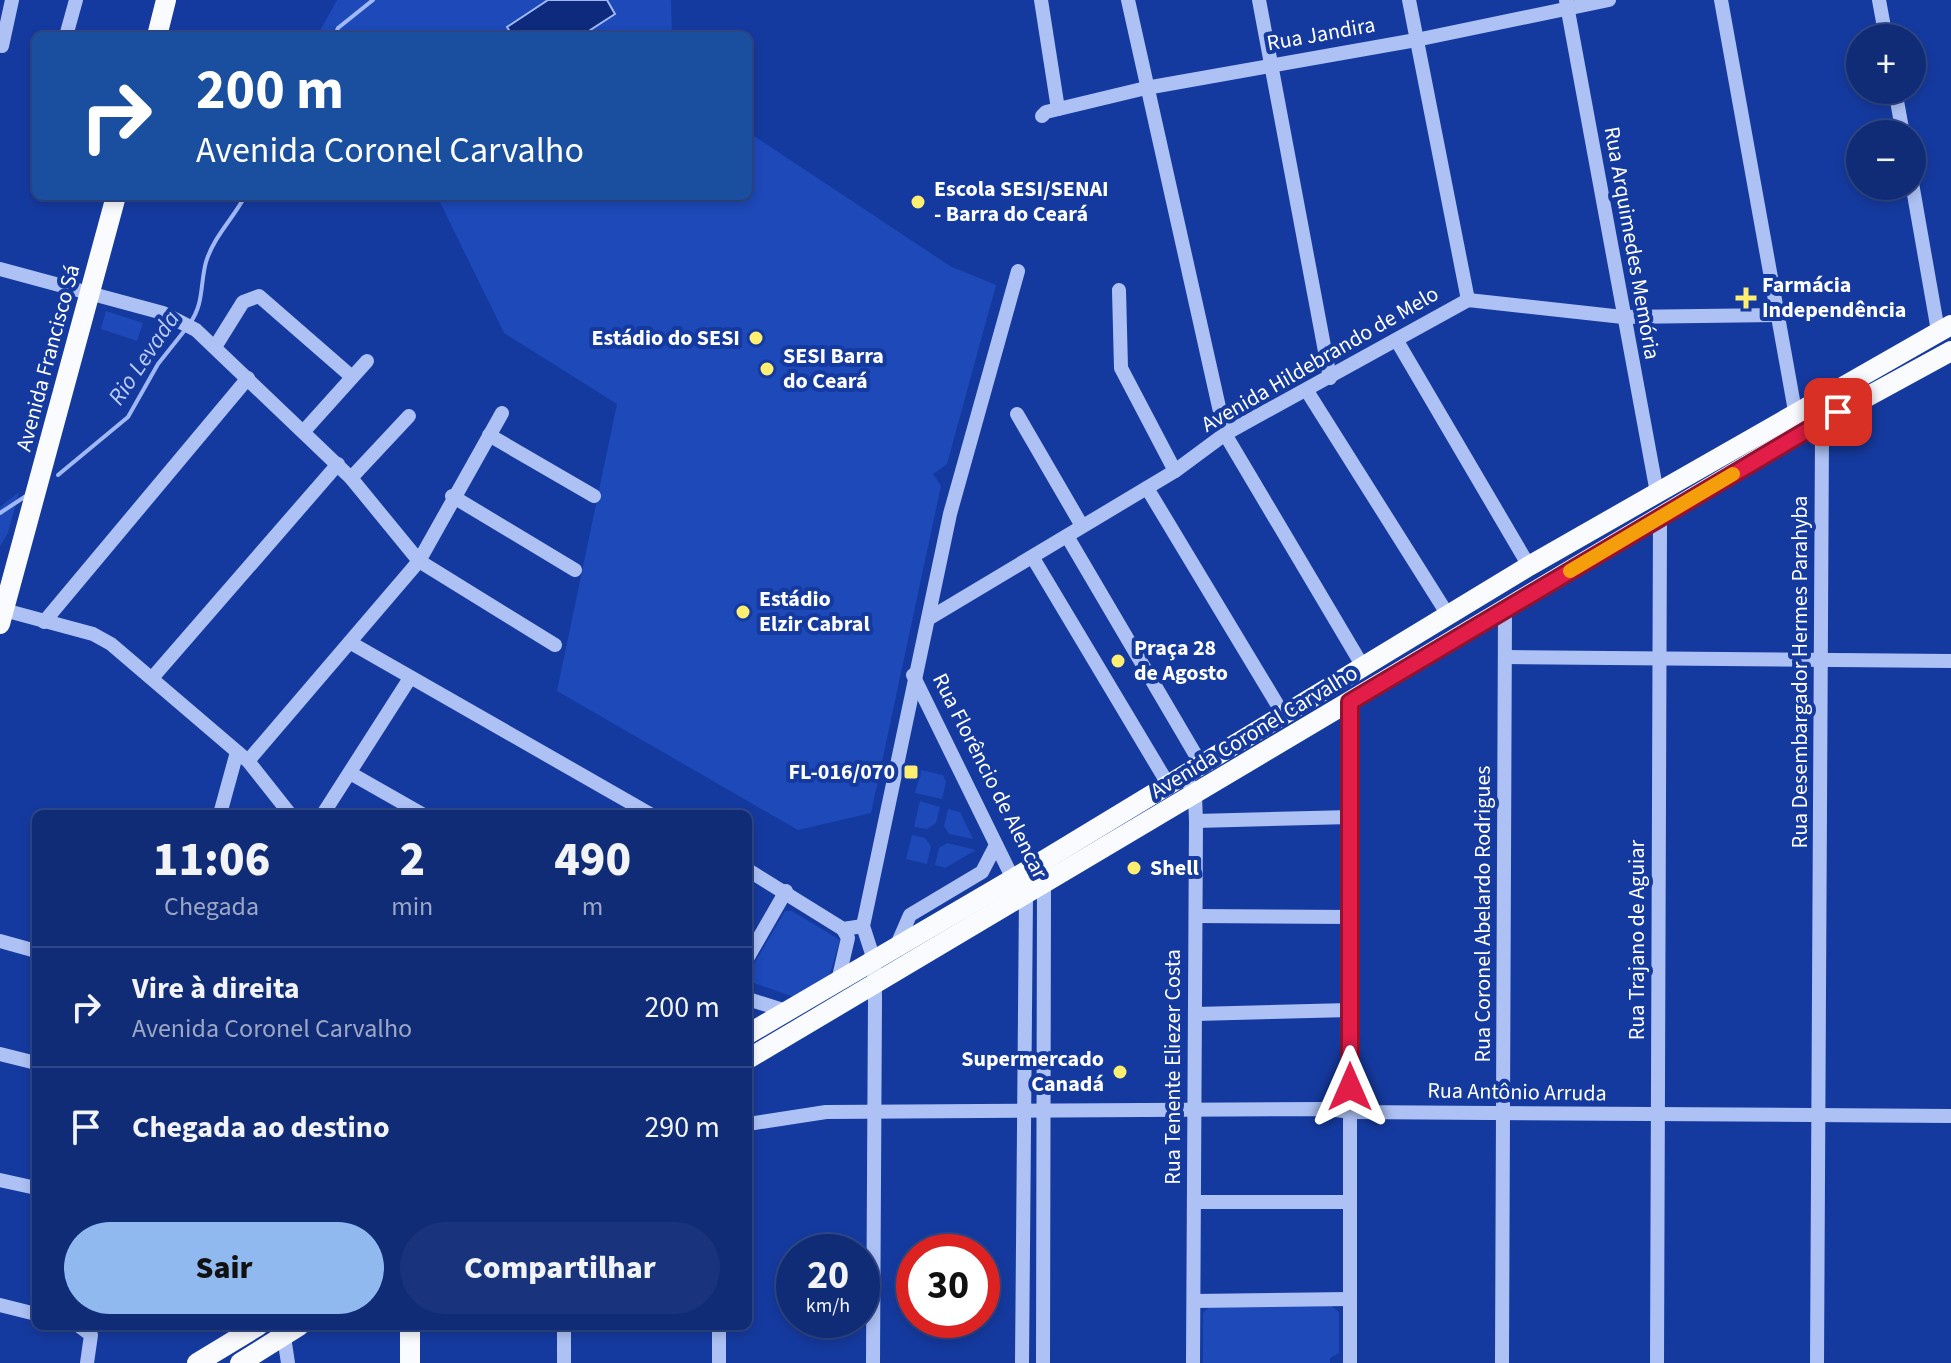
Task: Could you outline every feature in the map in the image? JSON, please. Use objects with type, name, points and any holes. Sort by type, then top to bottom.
[{"type":"main road","points":[[157,32],[161,1]]},
{"type":"main road","name":"Avenida Francisco Sá","points":[[2,617],[115,200]]},
{"type":"main road","name":"Avenida Coronel Carvalho","points":[[752,1057],[875,984],[1028,886],[1184,774],[1362,665],[1795,411],[1945,328]]},
{"type":"main road","name":"Avenida Coronel Carvalho","points":[[752,1032],[896,947],[1028,886],[1195,796],[1812,427],[1951,351]]},
{"type":"main road","points":[[197,1363],[251,1330]]},
{"type":"main road","points":[[240,1363],[287,1330]]},
{"type":"main road","points":[[410,1330],[410,1363]]},
{"type":"street","points":[[2,46],[12,0]]},
{"type":"street","points":[[67,32],[76,0]]},
{"type":"street","points":[[1041,0],[1058,109]]},
{"type":"street","points":[[1128,0],[1225,434],[1362,665]]},
{"type":"street","points":[[1259,0],[1330,378]]},
{"type":"street","points":[[1409,0],[1468,300]]},
{"type":"street","name":"Rua Jandira","points":[[1042,116],[1058,109],[1146,88],[1416,40],[1567,4],[1609,0]]},
{"type":"street","points":[[1721,0],[1795,411],[1812,427]]},
{"type":"street","points":[[1879,0],[1883,24]]},
{"type":"street","name":"Rua Arquimedes Memória","points":[[1567,4],[1657,493]]},
{"type":"street","points":[[1916,200],[1945,328]]},
{"type":"street","points":[[0,269],[163,313],[196,330],[338,464],[419,561],[555,645]]},
{"type":"street","name":"Rua Florêncio de Alencar","points":[[1018,271],[950,514],[913,674],[996,845],[1028,886],[1043,1110],[1043,1363]]},
{"type":"street","points":[[1119,290],[1121,368],[1175,471]]},
{"type":"street","points":[[215,347],[243,302],[253,296],[265,299],[352,377]]},
{"type":"street","name":"Avenida Hildebrando de Melo","points":[[928,619],[1175,471],[1225,434],[1468,300],[1623,317],[1778,315]]},
{"type":"street","points":[[1397,341],[1529,566]]},
{"type":"street","points":[[304,431],[367,361]]},
{"type":"street","points":[[44,622],[248,378]]},
{"type":"street","points":[[1307,391],[1448,615]]},
{"type":"street","points":[[222,810],[242,756],[351,643],[419,561],[452,496],[502,413]]},
{"type":"street","points":[[1017,414],[1082,526]]},
{"type":"street","points":[[351,478],[409,416]]},
{"type":"street","name":"Rua Desembargador Hermes Parahyba","points":[[1812,427],[1822,436],[1821,1116],[1817,1363]]},
{"type":"street","points":[[489,435],[594,496]]},
{"type":"street","points":[[153,677],[338,464]]},
{"type":"street","points":[[1147,488],[1283,714]]},
{"type":"street","points":[[452,496],[575,570]]},
{"type":"street","name":"Rua Trajano de Aguiar","points":[[1657,1363],[1660,517]]},
{"type":"street","points":[[1067,536],[1184,774]]},
{"type":"street","points":[[1033,558],[1184,774]]},
{"type":"street","name":"Rua Coronel Abelardo Rodrigues","points":[[1502,1363],[1505,609]]},
{"type":"street","points":[[2,617],[44,622],[103,639],[153,677],[242,756],[287,810]]},
{"type":"street","points":[[351,643],[643,810]]},
{"type":"street","points":[[1506,657],[1951,661]]},
{"type":"street","points":[[873,1363],[875,984],[874,960],[863,926],[913,674]]},
{"type":"street","points":[[326,810],[410,678]]},
{"type":"street","points":[[1350,702],[1350,1363]]},
{"type":"street","points":[[350,773],[415,810]]},
{"type":"street","name":"Rua Tenente Eliezer Costa","points":[[1184,774],[1195,796],[1196,821],[1193,1363]]},
{"type":"street","points":[[1196,821],[1351,817]]},
{"type":"street","points":[[896,947],[910,915],[982,872],[996,845]]},
{"type":"street","points":[[752,872],[843,929],[848,938],[838,981]]},
{"type":"street","points":[[843,929],[851,921],[871,879]]},
{"type":"street","name":"Rua Florêncio de Alencar","points":[[1022,1363],[1028,886]]},
{"type":"street","points":[[752,950],[786,891]]},
{"type":"street","points":[[1196,916],[1350,917]]},
{"type":"street","points":[[843,929],[863,926]]},
{"type":"street","points":[[0,941],[32,950]]},
{"type":"street","points":[[752,1000],[786,1011]]},
{"type":"street","points":[[1196,1014],[1350,1010]]},
{"type":"street","points":[[0,1054],[32,1062]]},
{"type":"street","name":"Rua Antônio Arruda","points":[[752,1123],[826,1112],[1043,1110],[1328,1109],[1351,1112],[1659,1116],[1951,1116]]},
{"type":"street","points":[[0,1180],[32,1187]]},
{"type":"street","points":[[1194,1202],[1350,1202]]},
{"type":"street","points":[[1194,1301],[1350,1299]]},
{"type":"street","points":[[0,1305],[32,1313]]},
{"type":"street","points":[[84,1330],[91,1335],[87,1363]]},
{"type":"street","points":[[288,1330],[288,1363]]},
{"type":"street","points":[[564,1330],[564,1363]]},
{"type":"street","points":[[719,1330],[719,1363]]},
{"type":"shaded area","points":[[337,0],[671,0],[672,32],[319,32]]},
{"type":"shaded area","points":[[548,0],[607,0],[615,14],[587,32],[510,32],[507,27]]},
{"type":"shaded area","points":[[752,135],[950,266],[996,285],[947,464],[933,474],[941,486],[871,813],[798,830],[557,691],[617,404],[504,333],[439,200],[752,200]]},
{"type":"shaded area","points":[[106,311],[143,323],[137,341],[101,329]]},
{"type":"shaded area","points":[[19,492],[8,533],[0,546],[0,507]]},
{"type":"shaded area","points":[[921,770],[943,775],[946,782],[942,799],[915,793]]},
{"type":"shaded area","points":[[920,801],[940,807],[936,823],[927,829],[914,827]]},
{"type":"shaded area","points":[[948,809],[960,812],[973,839],[949,834],[944,826]]},
{"type":"shaded area","points":[[912,835],[925,838],[931,846],[927,864],[906,859]]},
{"type":"shaded area","points":[[947,843],[976,850],[945,868],[935,865],[939,848]]},
{"type":"shaded area","points":[[785,911],[792,911],[840,940],[829,977],[794,997],[752,982],[752,967]]},
{"type":"shaded area","points":[[1212,1304],[1330,1305],[1339,1312],[1339,1353],[1330,1358],[1330,1363],[1203,1363],[1203,1313]]},
{"type":"waterway","name":"Rio Levada","points":[[336,32],[373,0]]},
{"type":"waterway","name":"Rio Levada","points":[[190,323],[200,301],[209,253],[242,200]]},
{"type":"waterway","name":"Rio Levada","points":[[58,475],[128,417],[158,364],[185,330]]},
{"type":"waterway","points":[[0,513],[26,496]]},
{"type":"slow traffic","points":[[1570,571],[1733,474]]},
{"type":"place","name":"Escola SESI/SENAI - Barra do Ceará","points":[[918,202]]},
{"type":"place","name":"Farmácia Independência","points":[[1746,298]]},
{"type":"place","name":"Estádio do SESI","points":[[756,338]]},
{"type":"place","name":"SESI Barra do Ceará","points":[[767,369]]},
{"type":"place","name":"Estádio Elzir Cabral","points":[[743,612]]},
{"type":"place","name":"Praça 28 de Agosto","points":[[1118,661]]},
{"type":"place","name":"FL-016/070","points":[[911,772]]},
{"type":"place","name":"Shell","points":[[1134,868]]},
{"type":"place","name":"Supermercado Canadá","points":[[1120,1072]]},
{"type":"route","points":[[1350,1087],[1350,702],[1838,412]]}]
